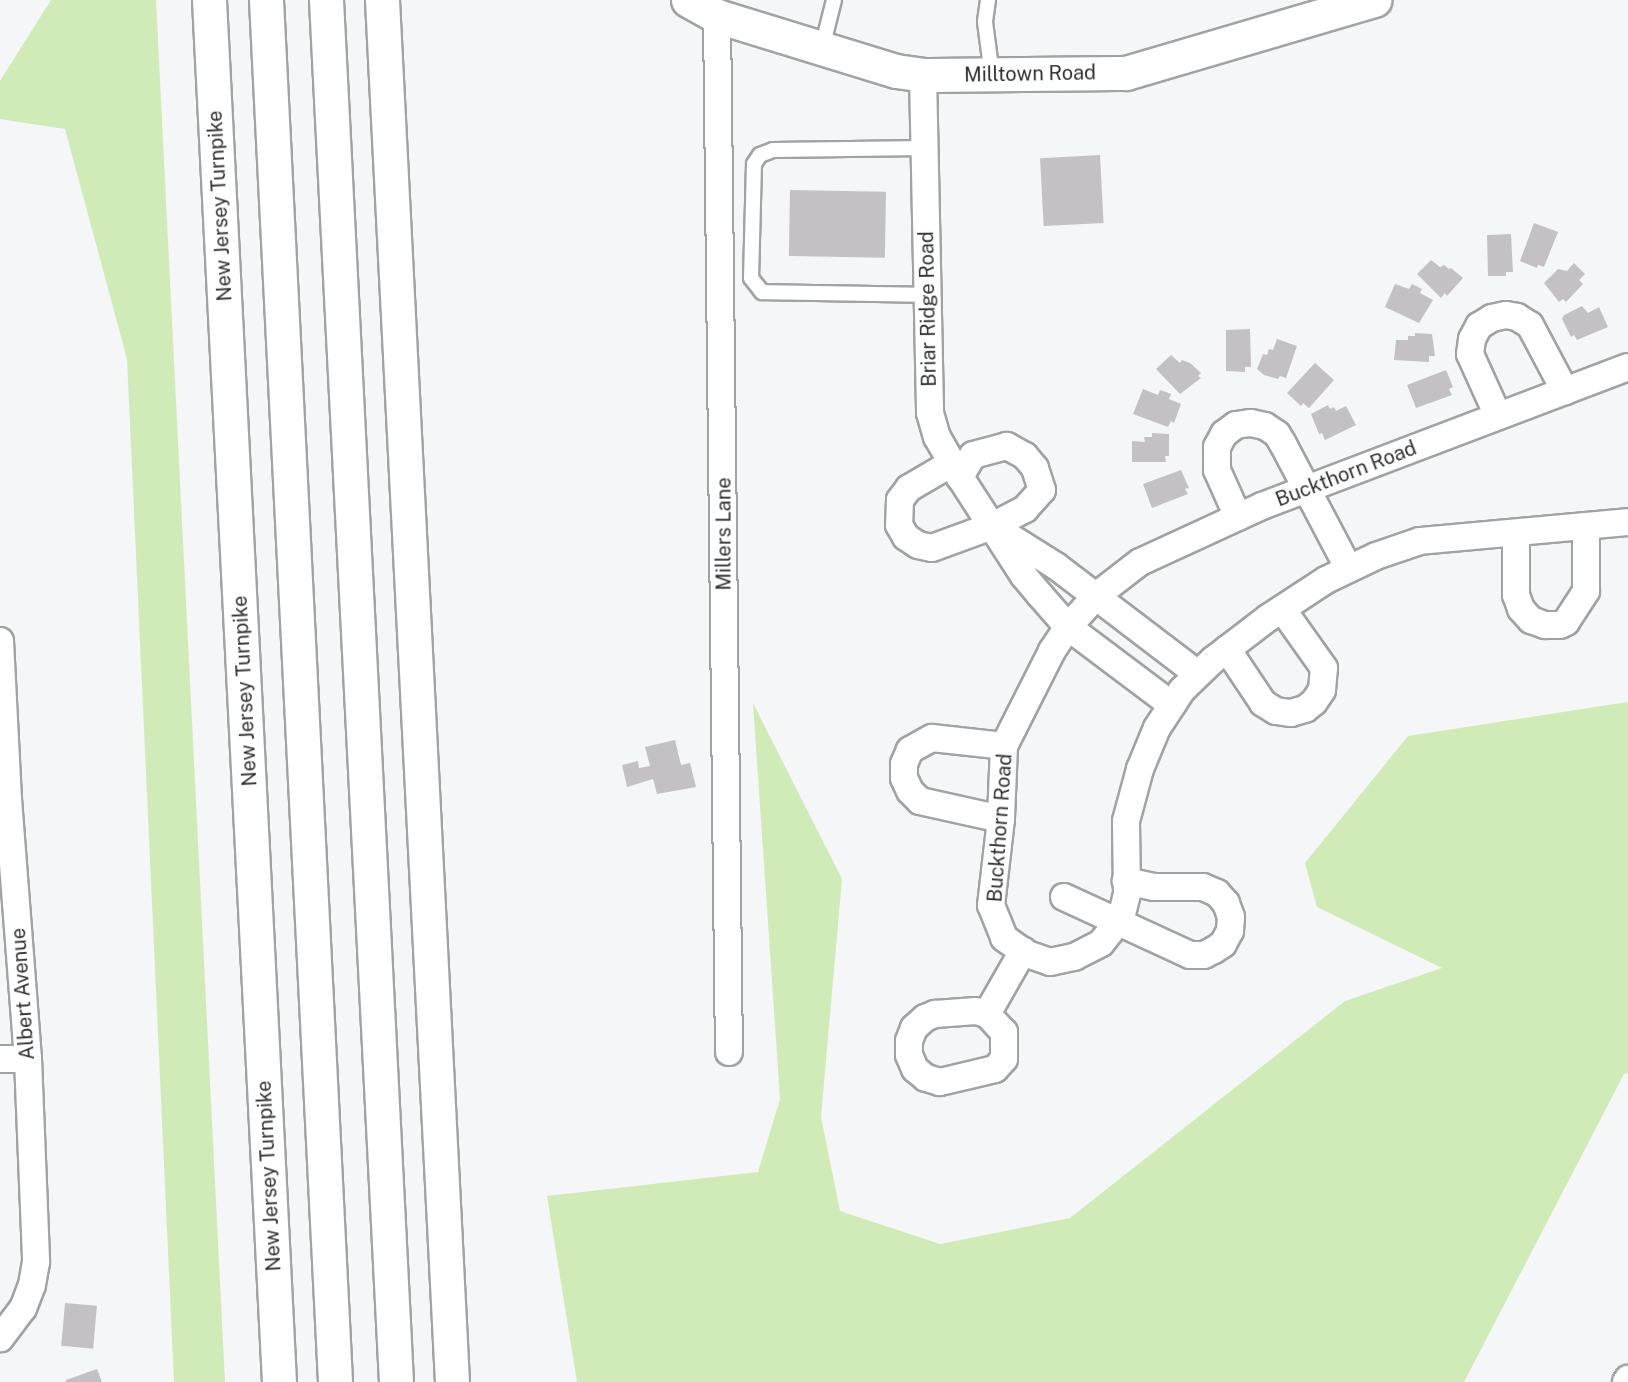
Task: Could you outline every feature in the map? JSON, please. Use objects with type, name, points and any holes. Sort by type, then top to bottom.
[{"type":"main road","name":"New Jersey Turnpike","points":[[209,0],[279,1382]]},
{"type":"main road","points":[[266,0],[335,1382]]},
{"type":"main road","points":[[326,0],[396,1382]]},
{"type":"main road","points":[[382,0],[453,1382]]},
{"type":"main road","name":"Milltown Road","points":[[688,0],[717,16],[896,71],[923,75],[1126,73],[1374,0]]},
{"type":"street","name":"Millers Lane","points":[[717,16],[729,1052]]},
{"type":"street","name":"Briar Ridge Road","points":[[923,75],[930,414],[937,437],[1024,576],[1068,627],[1172,705]]},
{"type":"street","points":[[1498,416],[1470,354],[1475,333],[1492,318],[1506,315],[1518,317],[1530,325],[1536,332],[1565,391]]},
{"type":"street","name":"Buckthorn Road","points":[[1628,368],[1238,516],[1140,562],[1096,596],[1068,627],[1028,696],[1005,746],[1001,819],[992,905],[1004,938],[1023,951],[1050,962],[1074,957],[1101,943],[1118,921],[1127,894],[1126,821],[1140,769],[1157,728],[1182,690],[1198,674],[1227,649],[1282,609],[1349,568],[1420,541],[1628,522]]},
{"type":"street","points":[[1238,516],[1215,462],[1217,447],[1224,434],[1236,425],[1251,423],[1265,426],[1277,434],[1349,568]]},
{"type":"street","points":[[1006,446],[1025,456],[1035,468],[1042,490],[1025,509],[992,526],[932,548],[918,545],[906,537],[899,525],[900,500],[909,488],[956,470],[973,455],[1006,446]]},
{"type":"street","name":"Briar Ridge Road","points":[[992,526],[1056,566],[1198,674]]},
{"type":"street","points":[[1516,533],[1516,596],[1521,609],[1532,620],[1545,625],[1560,625],[1566,622],[1586,591],[1586,526]]},
{"type":"street","points":[[1227,649],[1263,703],[1276,711],[1291,713],[1305,709],[1314,702],[1322,690],[1324,668],[1282,609]]},
{"type":"street","name":"Albert Avenue","points":[[0,641],[4,799],[28,1059],[36,1262],[32,1285],[23,1308],[0,1338]]},
{"type":"street","points":[[1001,819],[920,801],[909,791],[904,778],[904,764],[910,750],[918,743],[940,737],[1005,746]]},
{"type":"street","points":[[1064,897],[1190,955],[1204,955],[1223,944],[1230,931],[1231,917],[1226,903],[1217,893],[1203,887],[1154,887],[1126,881]]},
{"type":"street","points":[[987,1014],[1023,951]]},
{"type":"street","points":[[0,1059],[28,1059]]},
{"type":"lane","points":[[822,48],[834,0]]},
{"type":"lane","points":[[988,0],[985,22],[992,75]]},
{"type":"lane","points":[[925,148],[773,150],[760,154],[754,164],[751,278],[762,292],[928,294]]},
{"type":"green space","points":[[51,0],[156,0],[225,1382],[174,1382],[127,359],[65,129],[0,119],[0,81]]},
{"type":"green space","points":[[1628,702],[1628,1073],[1624,1074],[1464,1382],[577,1382],[547,1196],[758,1172],[780,1099],[753,703],[842,879],[821,1117],[840,1211],[940,1244],[1070,1218],[1345,1001],[1442,968],[1317,907],[1305,863],[1408,736]]},
{"type":"building","points":[[1100,155],[1104,223],[1044,226],[1040,158]]},
{"type":"building","points":[[790,190],[886,192],[885,258],[789,256]]},
{"type":"building","points":[[1534,223],[1558,232],[1544,267],[1538,265],[1537,268],[1520,261]]},
{"type":"building","points":[[1511,234],[1513,272],[1506,272],[1506,276],[1488,276],[1487,235]]},
{"type":"building","points":[[1431,260],[1440,267],[1444,265],[1451,268],[1463,278],[1447,296],[1445,293],[1441,298],[1417,274]]},
{"type":"building","points":[[1574,263],[1585,274],[1579,280],[1583,284],[1566,302],[1563,299],[1559,302],[1544,283],[1558,269],[1567,271]]},
{"type":"building","points":[[1395,284],[1409,289],[1412,284],[1422,289],[1420,293],[1433,300],[1419,323],[1385,307]]},
{"type":"building","points":[[1582,306],[1588,313],[1599,307],[1608,327],[1577,340],[1574,335],[1571,337],[1562,319],[1564,315]]},
{"type":"building","points":[[1250,329],[1251,367],[1245,367],[1245,372],[1226,371],[1226,330]]},
{"type":"building","points":[[1415,333],[1432,334],[1435,356],[1429,356],[1429,362],[1394,360],[1396,340],[1408,340],[1408,336],[1415,336]]},
{"type":"building","points":[[1277,339],[1297,346],[1286,378],[1280,376],[1278,379],[1264,375],[1257,369],[1263,354],[1267,355],[1269,349],[1273,350]]},
{"type":"building","points":[[1171,355],[1180,363],[1182,360],[1190,363],[1201,373],[1198,376],[1201,378],[1180,394],[1156,369]]},
{"type":"building","points":[[1315,363],[1334,380],[1309,408],[1303,403],[1301,406],[1287,393]]},
{"type":"building","points":[[1446,370],[1453,387],[1449,389],[1452,395],[1416,408],[1407,385]]},
{"type":"building","points":[[1143,389],[1158,395],[1160,390],[1171,394],[1169,399],[1181,404],[1174,423],[1171,421],[1168,427],[1133,414]]},
{"type":"building","points":[[1328,405],[1330,409],[1334,407],[1336,411],[1346,406],[1356,425],[1325,440],[1322,433],[1319,434],[1311,414]]},
{"type":"building","points":[[1152,433],[1169,434],[1169,456],[1165,456],[1166,462],[1132,462],[1132,441],[1145,442],[1144,437],[1152,437]]},
{"type":"building","points":[[1181,470],[1189,488],[1185,489],[1188,494],[1152,508],[1143,484]]},
{"type":"building","points":[[675,740],[681,765],[690,763],[696,787],[657,794],[653,779],[627,787],[622,765],[638,761],[639,768],[650,766],[645,747]]},
{"type":"building","points":[[65,1303],[97,1306],[93,1349],[61,1346]]},
{"type":"building","points":[[97,1369],[102,1382],[66,1382],[66,1380]]}]
